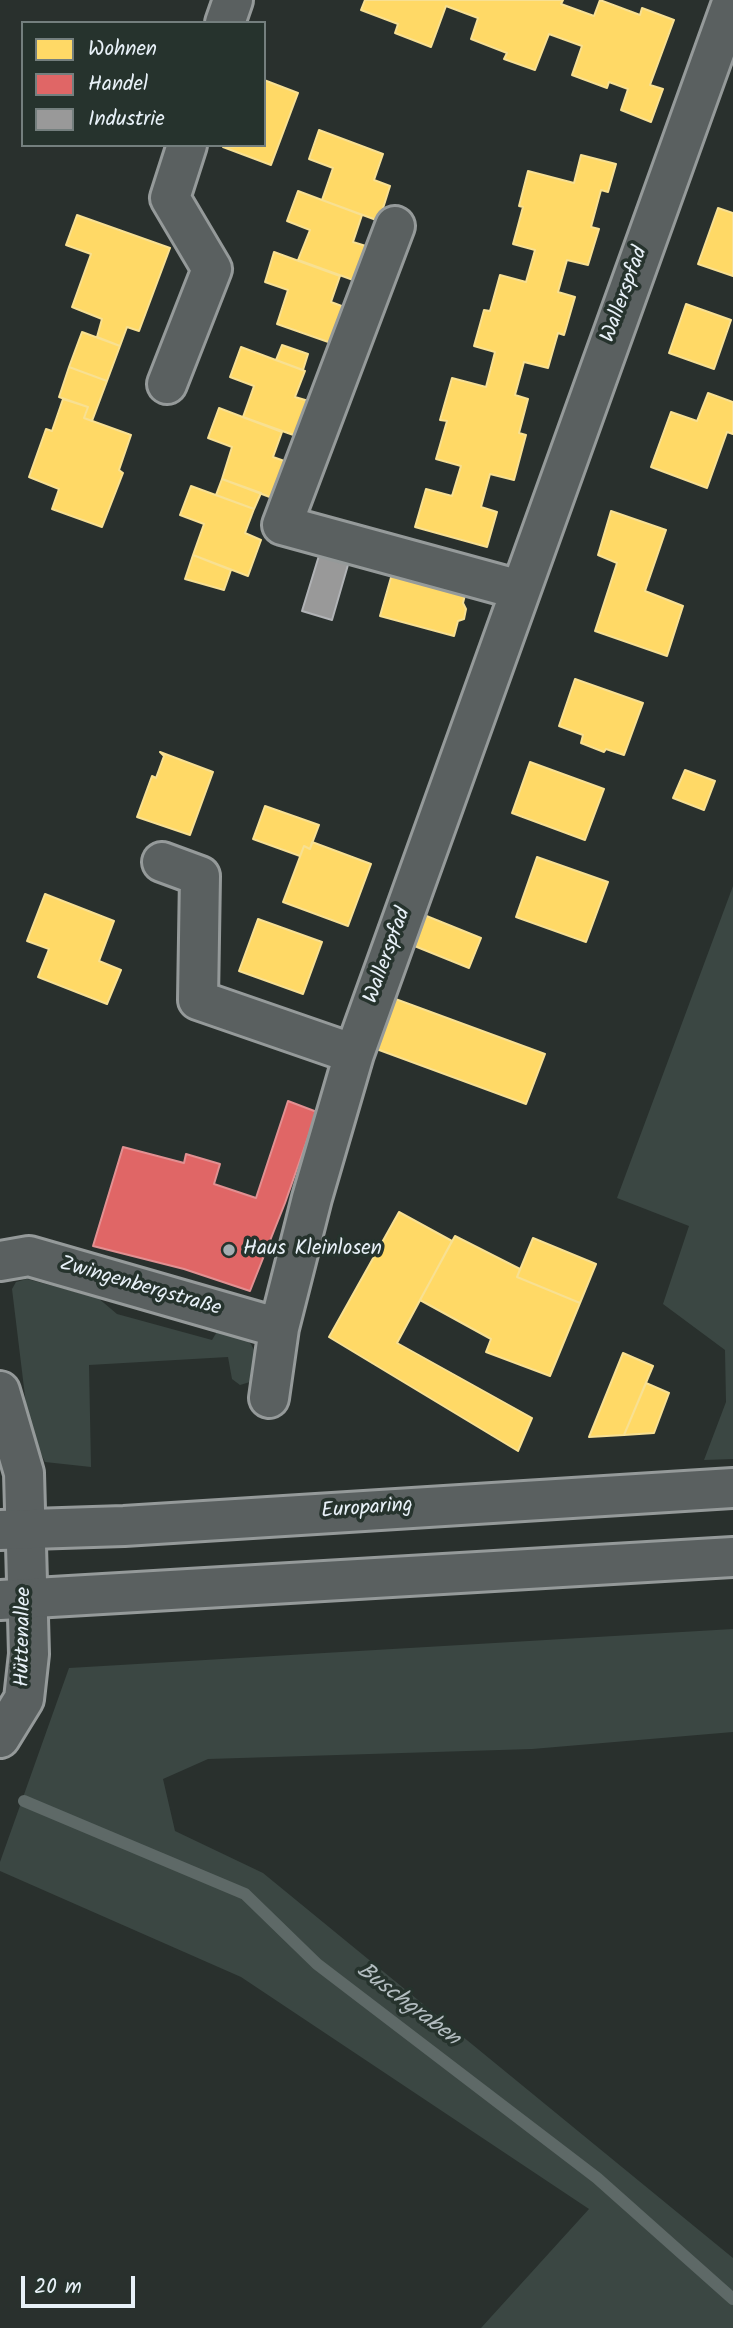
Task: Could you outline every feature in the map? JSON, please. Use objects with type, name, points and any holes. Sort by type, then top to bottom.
[{"type":"street","points":[[226,21],[233,0]]},
{"type":"street","name":"Wallerspfad","points":[[269,1398],[279,1328],[312,1198],[354,1055],[733,0]]},
{"type":"street","points":[[167,384],[212,269],[170,198],[186,147]]},
{"type":"street","points":[[395,226],[282,525],[520,590]]},
{"type":"street","points":[[162,862],[200,876],[198,1000],[354,1055]]},
{"type":"street","name":"Zwingenbergstraße","points":[[0,1261],[29,1256],[279,1328]]},
{"type":"street","points":[[0,1391],[24,1472],[13,1529]]},
{"type":"street","name":"Europaring","points":[[13,1529],[124,1525],[733,1488]]},
{"type":"street","name":"Hüttenallee","points":[[0,1738],[24,1699],[29,1654],[14,1599],[13,1529]]},
{"type":"street","points":[[14,1599],[733,1557]]},
{"type":"shaded area","points":[[733,886],[733,1459],[704,1460],[726,1402],[725,1350],[663,1304],[689,1226],[617,1198]]},
{"type":"shaded area","points":[[27,1279],[98,1298],[117,1314],[212,1340],[218,1330],[242,1337],[251,1344],[257,1356],[257,1370],[250,1382],[240,1385],[232,1379],[228,1357],[89,1365],[91,1467],[45,1462],[29,1429],[12,1289],[16,1282]]},
{"type":"shaded area","points":[[733,1629],[733,1732],[532,1749],[208,1759],[163,1779],[175,1831],[263,1873],[733,2258],[733,2328],[481,2328],[589,2209],[241,1977],[0,1871],[0,1862],[69,1668]]},
{"type":"building: Wohnen","points":[[365,0],[563,0],[561,4],[594,16],[600,0],[640,15],[642,8],[674,20],[650,85],[663,89],[651,122],[621,110],[628,89],[609,82],[607,88],[572,75],[582,46],[549,34],[535,70],[504,59],[507,53],[471,39],[478,18],[446,6],[431,47],[395,33],[398,24],[361,10]]},
{"type":"building: Wohnen","points":[[266,81],[298,93],[271,165],[223,147],[266,147]]},
{"type":"building: Wohnen","points":[[319,130],[383,154],[374,180],[390,186],[379,221],[322,200],[333,168],[309,159]]},
{"type":"building: Wohnen","points":[[581,155],[616,164],[608,192],[601,190],[591,227],[599,229],[588,265],[567,260],[558,292],[575,297],[564,335],[558,333],[548,368],[524,362],[515,395],[528,399],[519,433],[526,435],[514,480],[490,474],[481,507],[497,512],[487,547],[415,527],[426,489],[452,496],[461,466],[436,459],[447,421],[440,420],[452,378],[486,387],[495,352],[474,346],[484,310],[490,311],[500,275],[526,282],[535,250],[513,244],[523,207],[519,206],[528,171],[574,183]]},
{"type":"building: Wohnen","points":[[298,191],[362,215],[353,242],[369,247],[356,281],[298,260],[310,230],[287,221]]},
{"type":"building: Wohnen","points":[[718,208],[733,213],[733,276],[698,264]]},
{"type":"building: Wohnen","points":[[77,215],[170,248],[139,331],[127,327],[120,346],[97,337],[102,319],[72,307],[91,254],[66,245]]},
{"type":"building: Wohnen","points":[[274,252],[340,276],[331,302],[347,308],[334,344],[277,324],[288,290],[265,282]]},
{"type":"building: Wohnen","points":[[686,304],[731,320],[714,369],[669,353]]},
{"type":"building: Wohnen","points":[[82,332],[120,346],[107,381],[69,367]]},
{"type":"building: Wohnen","points":[[282,345],[308,354],[303,370],[276,360]]},
{"type":"building: Wohnen","points":[[241,347],[305,371],[295,397],[312,402],[299,437],[243,417],[254,386],[230,377]]},
{"type":"building: Wohnen","points":[[69,367],[107,381],[92,421],[84,418],[88,407],[59,397]]},
{"type":"building: Wohnen","points":[[708,393],[733,402],[733,434],[727,432],[707,488],[651,467],[671,412],[697,421]]},
{"type":"building: Wohnen","points":[[63,399],[88,407],[84,418],[131,435],[119,470],[123,473],[102,527],[52,509],[59,489],[29,477],[46,429],[52,431]]},
{"type":"building: Wohnen","points":[[219,408],[282,432],[273,457],[290,463],[275,499],[222,479],[232,447],[208,438]]},
{"type":"building: Wohnen","points":[[222,479],[261,493],[254,509],[216,495]]},
{"type":"building: Wohnen","points":[[191,486],[254,509],[245,533],[261,540],[248,576],[193,555],[204,524],[180,515]]},
{"type":"building: Wohnen","points":[[611,511],[666,530],[645,591],[683,606],[667,656],[595,631],[617,563],[598,555]]},
{"type":"building: Wohnen","points":[[193,555],[231,570],[224,590],[185,579]]},
{"type":"building: Wohnen","points":[[394,567],[467,587],[463,603],[466,609],[464,619],[458,621],[454,636],[380,616]]},
{"type":"building: Wohnen","points":[[575,679],[643,703],[624,755],[606,749],[604,752],[581,743],[583,735],[559,726]]},
{"type":"building: Wohnen","points":[[160,752],[213,772],[190,835],[137,817],[152,776],[156,778],[164,756]]},
{"type":"building: Wohnen","points":[[530,762],[604,789],[585,840],[512,813]]},
{"type":"building: Wohnen","points":[[685,770],[715,781],[704,810],[673,798]]},
{"type":"building: Wohnen","points":[[265,806],[319,825],[310,849],[304,846],[300,856],[253,839]]},
{"type":"building: Wohnen","points":[[312,842],[371,864],[348,926],[283,902],[304,846],[310,849]]},
{"type":"building: Wohnen","points":[[537,857],[608,882],[586,942],[516,917]]},
{"type":"building: Wohnen","points":[[45,894],[114,921],[99,961],[121,970],[107,1004],[38,977],[49,949],[27,941]]},
{"type":"building: Wohnen","points":[[424,915],[481,938],[469,968],[412,945]]},
{"type":"building: Wohnen","points":[[258,919],[322,942],[303,994],[239,971]]},
{"type":"building: Wohnen","points":[[390,997],[545,1054],[526,1104],[371,1047]]},
{"type":"building: Wohnen","points":[[399,1212],[452,1241],[397,1343],[532,1418],[518,1451],[329,1337]]},
{"type":"building: Wohnen","points":[[455,1236],[520,1269],[517,1277],[580,1303],[550,1376],[486,1352],[491,1339],[420,1300]]},
{"type":"building: Wohnen","points":[[533,1238],[596,1264],[580,1303],[517,1277]]},
{"type":"building: Wohnen","points":[[623,1353],[653,1366],[624,1435],[589,1437]]},
{"type":"building: Wohnen","points":[[646,1383],[669,1393],[654,1433],[624,1435]]},
{"type":"building: Handel","points":[[288,1101],[317,1112],[250,1291],[184,1269],[93,1246],[123,1147],[184,1163],[186,1154],[220,1164],[214,1184],[256,1198]]},
{"type":"building: Industrie","points":[[321,549],[350,558],[332,620],[302,611]]},
{"type":"waterway","name":"Buschgraben","points":[[24,1801],[245,1894],[317,1964],[597,2178],[733,2299]]},
{"type":"place","name":"Haus Kleinlosen","points":[[229,1250]]}]
